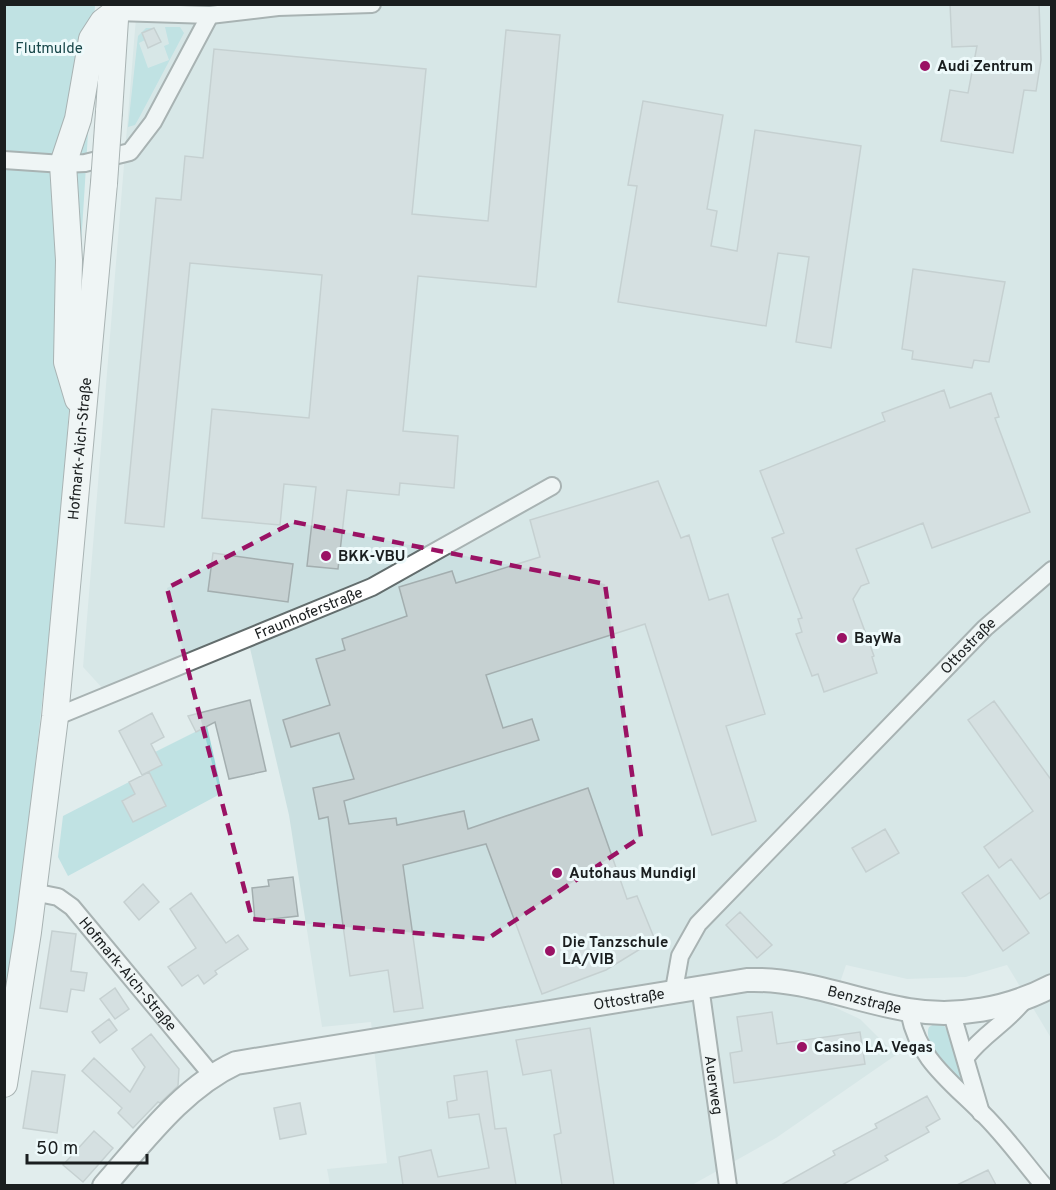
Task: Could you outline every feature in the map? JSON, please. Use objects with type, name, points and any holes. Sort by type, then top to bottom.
[{"type":"main road","name":"Hofmark-Aich-Straße","points":[[4,1084],[33,892],[55,717],[104,183],[116,8]]},
{"type":"main road","points":[[82,411],[67,363],[69,260],[63,164],[78,118],[92,39],[116,8]]},
{"type":"street","points":[[116,8],[210,15],[278,6],[372,4]]},
{"type":"street","points":[[4,160],[63,164],[85,163],[130,152],[153,122],[210,15]]},
{"type":"street","name":"Fraunhoferstraße","points":[[55,717],[372,587],[552,486]]},
{"type":"street","name":"Ottostraße","points":[[104,1185],[185,1097],[212,1074],[236,1063],[674,990],[680,956],[698,924],[985,628],[1052,570]]},
{"type":"street","name":"Hofmark-Aich-Straße","points":[[33,892],[58,897],[72,907],[212,1074]]},
{"type":"street","name":"Benzstraße","points":[[674,990],[747,980],[780,981],[909,1010],[952,1014],[1025,999],[1052,986]]},
{"type":"street","name":"Auerweg","points":[[700,986],[728,1185]]},
{"type":"street","points":[[966,1057],[976,1044],[1007,1020],[1025,999]]},
{"type":"street","points":[[909,1010],[918,1045],[1044,1185]]},
{"type":"street","points":[[952,1014],[981,1113]]},
{"type":"highlighted area","points":[[294,522],[605,584],[641,837],[487,939],[252,919],[167,588]]},
{"type":"shaded area","points":[[137,5],[1051,5],[1051,1038],[1007,965],[966,977],[907,979],[846,965],[832,1006],[860,1019],[896,1055],[776,1138],[692,1185],[330,1185],[327,1169],[387,1163],[371,1022],[322,1027],[289,815],[246,631],[104,690],[83,667]]},
{"type":"green space","name":"Flutmulde","points":[[5,5],[95,5],[71,380],[50,629],[22,878],[5,1002]]},
{"type":"green space","points":[[165,27],[180,27],[184,33],[135,125],[128,127],[138,36],[146,28],[154,28],[143,33],[145,40],[139,43],[148,68],[169,60],[164,46],[169,44]]},
{"type":"green space","points":[[207,726],[222,793],[68,876],[58,857],[63,816],[129,782],[135,794],[122,801],[133,822],[166,806],[149,772],[162,765],[155,752]]},
{"type":"green space","points":[[936,1023],[944,1025],[947,1031],[964,1085],[945,1068],[933,1050],[928,1034],[929,1027]]},
{"type":"building","points":[[950,4],[1039,4],[1041,60],[1036,91],[1024,90],[1013,153],[941,141],[950,90],[968,93],[977,46],[952,47]]},
{"type":"building","points":[[154,28],[161,42],[148,48],[142,33]]},
{"type":"building","points":[[506,30],[560,35],[536,287],[418,276],[403,431],[458,436],[454,488],[400,483],[399,495],[347,490],[338,569],[307,566],[316,487],[284,484],[280,525],[202,518],[212,409],[309,418],[322,275],[190,263],[164,527],[125,523],[156,198],[181,200],[185,156],[203,158],[214,49],[426,69],[412,214],[488,221]]},
{"type":"building","points":[[643,101],[723,115],[707,209],[717,211],[711,246],[737,251],[755,130],[861,146],[831,348],[796,342],[809,257],[778,253],[766,326],[618,302],[637,186],[628,185]]},
{"type":"building","points":[[913,269],[1005,282],[989,362],[974,360],[972,368],[912,359],[913,351],[902,349]]},
{"type":"building","points":[[944,390],[950,408],[991,393],[999,417],[995,418],[1030,512],[932,548],[923,523],[856,549],[869,583],[861,586],[853,599],[874,656],[872,657],[877,673],[824,692],[818,674],[812,676],[796,634],[802,632],[798,619],[802,618],[772,538],[784,533],[760,471],[885,421],[882,413]]},
{"type":"building","points":[[658,481],[681,538],[689,535],[709,600],[728,594],[765,714],[726,726],[756,821],[712,835],[645,624],[486,675],[503,728],[532,719],[539,740],[344,801],[349,824],[396,818],[397,825],[464,811],[468,829],[588,788],[627,899],[637,896],[655,940],[606,970],[542,994],[486,844],[403,865],[423,1008],[394,1012],[388,970],[350,976],[328,817],[319,819],[313,788],[354,779],[339,733],[291,747],[283,720],[330,705],[316,659],[345,650],[342,639],[407,616],[399,587],[452,571],[456,583],[540,557],[530,520]]},
{"type":"building","points":[[213,553],[293,564],[288,602],[208,591]]},
{"type":"building","points":[[250,700],[266,771],[229,779],[215,722],[196,732],[188,716]]},
{"type":"building","points":[[994,701],[1052,781],[1052,891],[1040,899],[1011,859],[999,868],[984,847],[1033,811],[968,720]]},
{"type":"building","points":[[152,713],[164,737],[151,744],[162,765],[142,775],[119,731]]},
{"type":"building","points":[[149,772],[166,806],[133,822],[122,801],[135,794],[129,782]]},
{"type":"building","points":[[885,829],[899,853],[866,872],[852,848]]},
{"type":"building","points":[[988,875],[1029,933],[1003,951],[962,893]]},
{"type":"building","points":[[293,877],[298,916],[255,921],[252,888],[269,886],[268,880]]},
{"type":"building","points":[[143,884],[159,902],[139,920],[124,902]]},
{"type":"building","points":[[191,893],[226,943],[238,935],[248,949],[215,971],[217,974],[204,984],[198,975],[182,986],[168,967],[196,948],[170,909]]},
{"type":"building","points":[[740,912],[772,945],[757,958],[726,925]]},
{"type":"building","points":[[52,931],[76,934],[71,971],[87,973],[84,991],[71,989],[67,1012],[40,1008]]},
{"type":"building","points":[[115,988],[129,1009],[115,1019],[100,999]]},
{"type":"building","name":"Casino LA. Vegas","points":[[772,1012],[777,1044],[860,1032],[865,1064],[734,1083],[730,1053],[742,1051],[737,1017]]},
{"type":"building","points":[[109,1019],[117,1030],[100,1043],[92,1032]]},
{"type":"building","points":[[590,1028],[614,1185],[562,1185],[554,1135],[561,1133],[551,1070],[523,1075],[516,1040]]},
{"type":"building","points":[[151,1034],[179,1069],[178,1086],[160,1103],[158,1102],[133,1128],[118,1113],[122,1108],[82,1071],[94,1058],[130,1092],[145,1067],[132,1049]]},
{"type":"building","points":[[32,1071],[65,1075],[57,1133],[23,1128]]},
{"type":"building","points":[[487,1071],[495,1129],[506,1128],[516,1185],[403,1185],[399,1157],[431,1150],[438,1177],[489,1168],[479,1114],[449,1118],[447,1102],[457,1100],[454,1076]]},
{"type":"building","points":[[927,1096],[940,1119],[926,1127],[929,1132],[885,1156],[888,1160],[842,1185],[781,1185],[835,1155],[833,1151],[877,1128],[875,1124]]},
{"type":"building","points":[[300,1103],[306,1134],[280,1139],[274,1108]]},
{"type":"building","points":[[94,1131],[113,1148],[83,1182],[63,1165]]},
{"type":"building","points":[[988,1170],[996,1185],[957,1185]]},
{"type":"place","name":"Audi Zentrum","points":[[925,66]]},
{"type":"place","name":"BKK-VBU","points":[[326,556]]},
{"type":"place","name":"BayWa","points":[[842,638]]},
{"type":"place","name":"Autohaus Mundigl","points":[[557,873]]},
{"type":"place","name":"Die Tanzschule LA/VIB","points":[[550,951]]},
{"type":"place","name":"Casino LA. Vegas","points":[[802,1047]]}]
